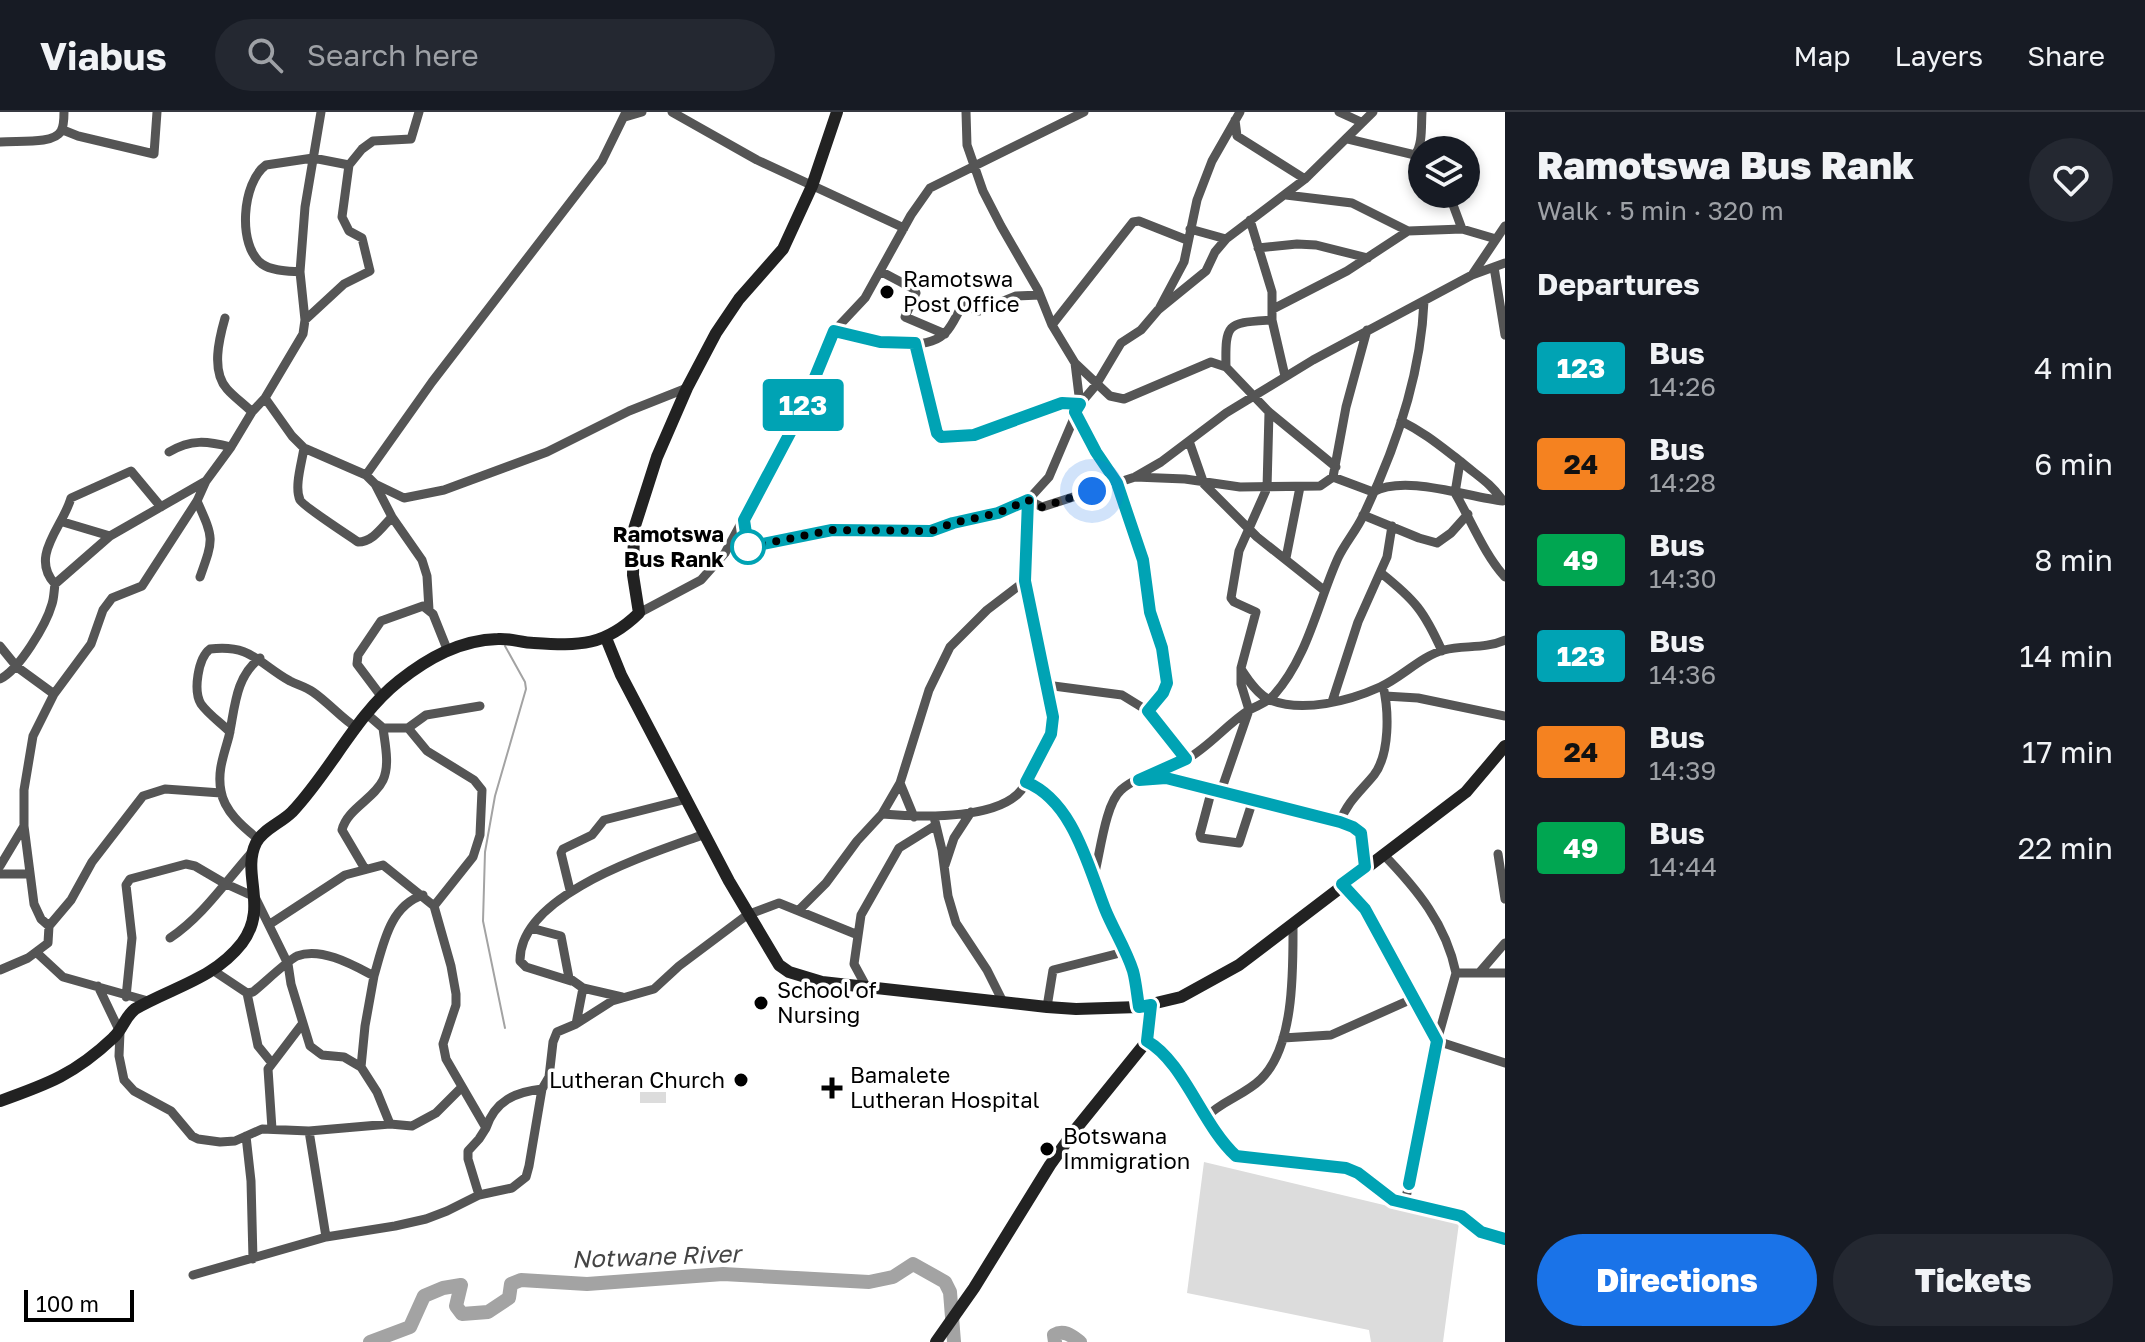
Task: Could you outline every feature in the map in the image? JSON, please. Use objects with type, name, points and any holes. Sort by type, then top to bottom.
[{"type":"street","points":[[63,130],[64,112]]},
{"type":"street","points":[[63,130],[154,154],[157,112]]},
{"type":"street","points":[[49,926],[41,919],[34,904],[24,826],[29,747],[54,694],[91,644],[103,610],[112,598],[142,586],[197,501],[206,481],[252,412],[265,398],[303,334],[305,320],[300,272],[321,112]]},
{"type":"street","points":[[305,320],[344,284],[370,271],[362,238],[349,231],[342,217],[349,165],[373,141],[411,139],[419,112]]},
{"type":"street","points":[[366,475],[441,371],[602,161],[626,114],[642,112]]},
{"type":"street","points":[[672,112],[714,138],[904,228]]},
{"type":"street","points":[[639,613],[633,575],[634,529],[657,457],[687,388],[716,333],[739,299],[783,249],[812,186],[837,112]]},
{"type":"street","points":[[966,112],[967,145],[973,165],[1001,226],[1040,295],[1052,325],[1075,363],[1096,385],[1110,396],[1124,399],[1211,362],[1226,367],[1334,472],[1373,492]]},
{"type":"street","points":[[170,938],[187,927],[255,845],[289,815],[381,696],[402,679],[447,649],[500,638],[533,643],[600,640],[622,629],[639,613],[701,580],[725,553],[744,520],[799,416],[834,331],[865,298],[930,188],[1084,112]]},
{"type":"street","points":[[1339,112],[1361,122]]},
{"type":"street","points":[[744,520],[748,547],[832,530],[931,531],[998,513],[1028,500],[1049,477],[1078,408],[1121,343],[1141,330],[1158,310],[1206,271],[1215,252],[1226,239],[1305,179],[1373,112]]},
{"type":"street","points":[[1348,139],[1415,155],[1421,137],[1422,112]]},
{"type":"street","points":[[1237,116],[1237,136],[1305,179]]},
{"type":"street","points":[[1158,310],[1184,262],[1197,200],[1212,161],[1237,116]]},
{"type":"street","points":[[0,142],[48,140],[63,130]]},
{"type":"street","points":[[300,272],[269,268],[251,252],[245,209],[261,167],[313,158],[349,165]]},
{"type":"street","points":[[1286,195],[1352,203],[1408,231],[1462,229],[1496,239]]},
{"type":"street","points":[[1454,208],[1462,229]]},
{"type":"street","points":[[1250,220],[1272,292],[1272,314],[1285,376]]},
{"type":"street","points":[[1052,325],[1133,222],[1139,221],[1187,240]]},
{"type":"street","points":[[1472,275],[1505,226]]},
{"type":"street","points":[[1190,229],[1226,239]]},
{"type":"street","points":[[1226,367],[1225,338],[1231,327],[1272,314],[1408,231]]},
{"type":"street","points":[[1258,248],[1316,245],[1368,258]]},
{"type":"street","points":[[1028,500],[1042,507],[1135,477],[1285,376],[1472,275],[1505,263]]},
{"type":"street","points":[[1494,267],[1505,335]]},
{"type":"street","points":[[880,271],[914,289],[916,293],[905,317],[945,334]]},
{"type":"street","points":[[834,331],[880,342],[915,343],[945,334],[963,305],[979,311],[1016,296],[1040,295]]},
{"type":"street","points":[[1094,876],[1110,810],[1120,791],[1186,759],[1249,710],[1269,700],[1306,641],[1339,555],[1363,515],[1401,421],[1420,348],[1424,301]]},
{"type":"street","points":[[225,318],[219,340],[220,378],[225,388],[252,412]]},
{"type":"street","points":[[1135,477],[1267,488],[1320,486],[1334,472],[1346,407],[1367,330]]},
{"type":"street","points":[[915,343],[938,436],[974,435],[1062,403],[1078,408]]},
{"type":"street","points":[[1075,363],[1078,408],[1096,452],[1117,483],[1143,560],[1150,612],[1162,648],[1167,683],[1148,711]]},
{"type":"street","points":[[375,484],[404,498],[444,490],[547,452],[629,411],[687,388]]},
{"type":"street","points":[[265,398],[304,448],[366,475],[375,484],[425,568],[429,610]]},
{"type":"street","points":[[1253,800],[1239,843],[1201,838],[1249,710],[1241,684],[1241,668],[1256,612],[1231,598],[1239,551],[1267,488],[1269,412]]},
{"type":"street","points":[[1401,421],[1427,434],[1487,480],[1504,501]]},
{"type":"street","points":[[169,452],[193,441],[231,447]]},
{"type":"street","points":[[1189,441],[1204,484],[1248,529],[1325,591]]},
{"type":"street","points":[[304,448],[299,489],[303,505],[336,524],[358,542],[374,537],[392,517]]},
{"type":"street","points":[[1460,462],[1455,493],[1491,559],[1505,577]]},
{"type":"street","points":[[0,679],[17,667],[52,605],[55,584],[45,568],[45,560],[50,539],[63,522],[71,498],[127,471],[134,473],[161,507]]},
{"type":"street","points":[[55,584],[110,536],[206,481]]},
{"type":"street","points":[[1373,492],[1383,487],[1400,486],[1504,501]]},
{"type":"street","points":[[1286,558],[1300,487]]},
{"type":"street","points":[[867,988],[854,964],[861,915],[899,848],[935,821],[1014,799],[1037,764],[1053,725],[1025,581],[1028,500]]},
{"type":"street","points":[[197,501],[212,539],[200,577]]},
{"type":"street","points":[[1363,515],[1437,543],[1468,514]]},
{"type":"street","points":[[63,522],[110,536]]},
{"type":"street","points":[[1332,702],[1358,622],[1387,557],[1392,526]]},
{"type":"street","points":[[1381,573],[1415,600],[1442,651]]},
{"type":"street","points":[[800,909],[826,883],[882,814],[900,783],[929,690],[950,647],[987,610],[1025,581]]},
{"type":"street","points":[[381,696],[357,664],[358,655],[381,621],[423,606],[433,614],[447,649]]},
{"type":"street","points":[[620,671],[616,657],[622,629]]},
{"type":"street","points":[[600,640],[620,671],[747,915],[779,965],[808,980],[867,988],[1076,1009],[1145,1006],[1181,997],[1217,979],[1466,792],[1505,746]]},
{"type":"street","points":[[1241,668],[1250,682],[1269,700],[1307,706],[1384,691],[1442,651],[1505,640]]},
{"type":"street","points":[[0,646],[17,667],[54,694]]},
{"type":"street","points":[[230,732],[201,704],[198,695],[202,658],[210,649],[238,648],[260,658],[289,680],[309,689],[357,728]]},
{"type":"street","points":[[260,658],[239,686],[221,763],[221,793],[255,845],[256,912],[245,939],[214,971],[148,1001],[126,1016],[120,1032],[124,1080],[134,1091],[171,1111],[192,1136],[220,1142],[262,1129],[309,1131],[390,1124],[412,1126],[449,1102],[461,1088]]},
{"type":"street","points":[[1046,685],[1122,695],[1148,711],[1186,759]]},
{"type":"street","points":[[1384,691],[1505,716]]},
{"type":"street","points":[[1340,822],[1347,804],[1377,771],[1384,752],[1384,691]]},
{"type":"street","points":[[368,715],[383,728],[408,728],[426,715],[480,706]]},
{"type":"street","points":[[365,869],[342,826],[383,781],[386,762],[383,728]]},
{"type":"street","points":[[408,728],[427,751],[474,780],[482,790],[480,835],[473,857],[434,906]]},
{"type":"street","points":[[1139,780],[1166,778],[1353,827],[1361,833],[1365,867]]},
{"type":"street","points":[[936,1342],[974,1288],[1066,1141],[1147,1041],[1145,1006],[1094,876],[1056,805],[1038,787],[1026,782]]},
{"type":"street","points":[[900,783],[914,817]]},
{"type":"street","points":[[0,970],[48,943],[49,926],[71,900],[92,862],[143,796],[165,789],[221,793]]},
{"type":"street","points":[[570,890],[561,853],[563,849],[592,835],[604,820],[687,799]]},
{"type":"street","points":[[944,868],[954,838],[971,812]]},
{"type":"street","points":[[882,814],[935,821]]},
{"type":"street","points":[[935,821],[956,923],[987,970],[1003,1002]]},
{"type":"street","points":[[0,866],[24,826]]},
{"type":"street","points":[[623,997],[583,988],[571,981],[526,967],[520,961],[520,951],[531,928],[570,890],[638,859],[705,834]]},
{"type":"street","points":[[1383,854],[1416,889],[1434,915],[1447,941],[1456,973],[1437,1041],[1405,1203]]},
{"type":"street","points":[[1498,854],[1505,899]]},
{"type":"street","points":[[126,997],[132,938],[126,885],[130,879],[186,864],[203,870],[255,897],[288,964],[306,1038],[316,1052],[344,1057],[361,1067],[377,1092],[390,1124]]},
{"type":"street","points":[[270,924],[336,880],[365,869],[386,866],[423,895],[434,906],[456,994],[456,1005],[443,1044],[446,1059],[486,1128]]},
{"type":"street","points":[[0,874],[30,874]]},
{"type":"street","points":[[1342,884],[1365,909],[1437,1041],[1505,1063]]},
{"type":"street","points":[[361,1067],[374,976],[387,934],[397,915],[412,899],[423,895]]},
{"type":"street","points":[[193,1275],[326,1237],[426,1219],[479,1195],[512,1188],[526,1177],[542,1089],[549,1077],[557,1032],[623,997],[654,989],[679,966],[747,915],[779,903],[858,935]]},
{"type":"street","points":[[1205,1118],[1213,1109],[1259,1081],[1273,1066],[1283,1038],[1292,972],[1293,923]]},
{"type":"street","points":[[531,928],[561,936],[571,981]]},
{"type":"street","points":[[1479,973],[1505,943]]},
{"type":"street","points":[[36,952],[63,977],[148,1001]]},
{"type":"street","points":[[1047,1007],[1053,970],[1124,952]]},
{"type":"street","points":[[214,971],[247,993],[253,992],[298,956],[312,955],[347,962],[374,976]]},
{"type":"street","points":[[1456,973],[1505,973]]},
{"type":"street","points":[[98,986],[120,1032]]},
{"type":"street","points":[[576,1024],[583,988]]},
{"type":"street","points":[[247,993],[258,1046],[271,1062]]},
{"type":"street","points":[[1283,1038],[1331,1035],[1412,999]]},
{"type":"street","points":[[272,1129],[268,1074],[271,1062],[303,1023]]},
{"type":"street","points":[[0,1101],[57,1081],[120,1032]]},
{"type":"street","points":[[1147,1041],[1161,1049],[1205,1118],[1236,1156],[1346,1168],[1358,1173],[1393,1200],[1461,1216],[1481,1232],[1505,1239]]},
{"type":"street","points":[[479,1195],[468,1151],[479,1139],[493,1112],[511,1095],[542,1089]]},
{"type":"street","points":[[309,1131],[326,1237]]},
{"type":"street","points":[[246,1136],[253,1259]]},
{"type":"shaded area","points":[[640,1092],[666,1092],[666,1103],[640,1103]]},
{"type":"shaded area","points":[[1204,1162],[1459,1223],[1443,1342],[1371,1342],[1369,1330],[1187,1293]]},
{"type":"waterway","points":[[505,646],[526,689],[495,796],[485,852],[483,921],[505,1028]]},
{"type":"waterway","name":"Notwane River","points":[[370,1342],[410,1327],[424,1296],[461,1285],[456,1306],[462,1314],[488,1312],[509,1298],[511,1284],[521,1280],[587,1284],[723,1274],[869,1282],[893,1277],[913,1264],[945,1282],[950,1292],[954,1342]]},
{"type":"waterway","name":"Notwane River","points":[[1055,1342],[1054,1335],[1061,1333],[1080,1342]]},
{"type":"bus line","name":"123","points":[[1409,1184],[1437,1041],[1365,909],[1342,884],[1365,867],[1361,833],[1340,822],[1166,778],[1139,780],[1186,759],[1148,711],[1167,683],[1162,648],[1150,612],[1143,560],[1117,483],[1075,412],[1080,404],[1062,403],[974,435],[941,437],[937,433],[915,343],[880,342],[834,331],[799,416],[744,520],[748,547],[832,530],[931,531],[998,513],[1028,500],[1025,581],[1053,725],[1026,782],[1038,787],[1056,805],[1094,876],[1133,971],[1139,1007],[1151,1005],[1147,1041],[1161,1049],[1211,1127],[1236,1156],[1258,1161],[1346,1168],[1358,1173],[1393,1200],[1461,1216],[1481,1232],[1505,1239]]},
{"type":"place","name":"Ramotswa Post Office","points":[[887,292]]},
{"type":"place","name":"Ramotswa Bus Rank","points":[[748,547]]},
{"type":"place","name":"School of Nursing","points":[[761,1003]]},
{"type":"place","name":"Lutheran Church","points":[[741,1080]]},
{"type":"place","name":"Bamalete Lutheran Hospital","points":[[832,1088]]},
{"type":"place","name":"Botswana Immigration","points":[[1047,1149]]},
{"type":"route","points":[[748,547],[832,530],[931,531],[998,513],[1028,500],[1042,507],[1092,491]]}]
